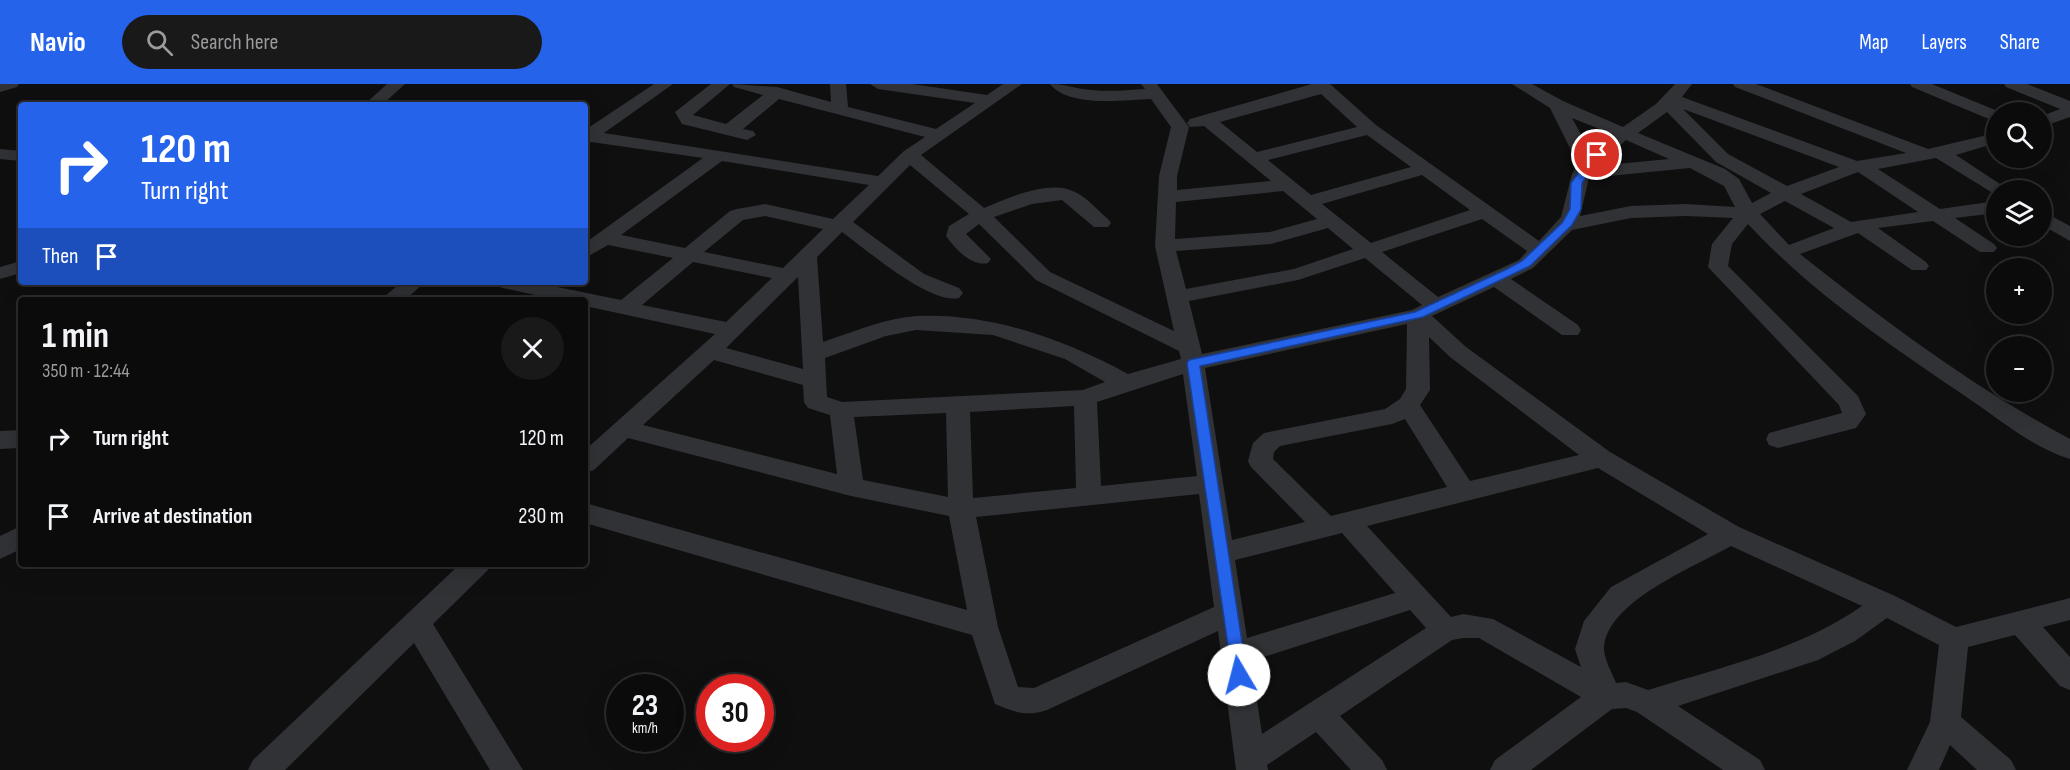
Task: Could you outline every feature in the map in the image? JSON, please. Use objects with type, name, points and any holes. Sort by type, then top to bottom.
[{"type":"street","points":[[0,87],[11,84]]},
{"type":"street","points":[[373,102],[397,84]]},
{"type":"street","points":[[588,136],[665,84]]},
{"type":"street","points":[[722,84],[684,112],[684,116],[688,120],[747,135]]},
{"type":"street","points":[[740,84],[938,135]]},
{"type":"street","points":[[838,84],[840,109]]},
{"type":"street","points":[[880,84],[990,94]]},
{"type":"street","points":[[588,461],[710,351],[910,155],[990,94],[1014,84]]},
{"type":"street","points":[[1058,84],[1079,93],[1096,95],[1153,89],[1180,127],[1168,176],[1165,246],[1191,355],[1252,764],[1318,713],[1445,630],[1463,626],[1483,627],[1606,696],[1626,695],[1648,703],[1749,770]]},
{"type":"street","points":[[1520,84],[1557,105],[1629,132],[1665,153],[1698,163],[1732,183],[1748,213],[1786,253],[1876,325],[2026,426],[2070,450]]},
{"type":"street","points":[[807,255],[816,402],[841,410],[1085,398],[1191,355],[1427,310],[1526,264],[1566,225],[1575,209],[1576,183],[1584,170],[1629,132],[1671,101],[1684,84]]},
{"type":"street","points":[[1741,84],[1933,153],[1986,182]]},
{"type":"street","points":[[1918,84],[1986,113]]},
{"type":"street","points":[[2012,84],[2070,109]]},
{"type":"street","points":[[1180,127],[1321,86],[1370,129],[1482,212],[1540,251]]},
{"type":"street","points":[[729,131],[777,92]]},
{"type":"street","points":[[1671,101],[1710,146],[1737,168],[1854,226],[1919,266]]},
{"type":"street","points":[[1671,101],[1859,166],[1987,248]]},
{"type":"street","points":[[1557,105],[1584,170]]},
{"type":"street","points":[[2052,117],[2070,109]]},
{"type":"street","points":[[1207,120],[1368,250],[1427,310],[1458,352],[1601,459],[1730,534],[1885,604],[1954,639],[2070,609]]},
{"type":"street","points":[[1254,158],[1370,129]]},
{"type":"street","points":[[1629,132],[1710,146]]},
{"type":"street","points":[[588,137],[719,155],[883,182]]},
{"type":"street","points":[[1778,439],[1848,422],[1854,414],[1850,402],[1718,267],[1715,256],[1719,246],[1748,213],[1786,193],[1859,166],[1933,153],[1986,140]]},
{"type":"street","points":[[0,154],[18,156]]},
{"type":"street","points":[[588,250],[719,155]]},
{"type":"street","points":[[910,155],[982,216],[1043,276],[1191,355]]},
{"type":"street","points":[[1584,170],[1698,163],[1737,168]]},
{"type":"street","points":[[1308,202],[1424,169]]},
{"type":"street","points":[[1167,197],[1286,185]]},
{"type":"street","points":[[981,259],[956,236],[956,230],[982,216],[1042,194],[1067,195],[1101,223]]},
{"type":"street","points":[[1576,196],[1632,212]]},
{"type":"street","points":[[1786,253],[1854,226],[1986,208]]},
{"type":"street","points":[[625,308],[687,254],[737,215],[765,210],[839,224],[917,278],[952,292]]},
{"type":"street","points":[[1566,225],[1632,212],[1686,210],[1748,213]]},
{"type":"street","points":[[1177,297],[1298,274],[1482,212]]},
{"type":"street","points":[[1165,246],[1271,238],[1331,221]]},
{"type":"street","points":[[2052,223],[2070,235]]},
{"type":"street","points":[[604,238],[787,275]]},
{"type":"street","points":[[0,273],[18,268]]},
{"type":"street","points":[[1497,279],[1570,330]]},
{"type":"street","points":[[395,297],[411,285]]},
{"type":"street","points":[[540,285],[584,297]]},
{"type":"street","points":[[588,298],[730,330]]},
{"type":"street","points":[[1427,310],[1418,390],[1408,405],[1392,416],[1273,440],[1262,449],[1260,461],[1337,524],[1416,597],[1445,630]]},
{"type":"street","points":[[813,354],[881,330],[916,323],[994,328],[1073,354],[1125,383]]},
{"type":"street","points":[[710,351],[814,380]]},
{"type":"street","points":[[1085,398],[1089,496]]},
{"type":"street","points":[[958,405],[961,509],[984,627],[1006,695],[1020,701],[1036,701],[1230,613]]},
{"type":"street","points":[[1408,405],[1464,493]]},
{"type":"street","points":[[841,410],[851,487]]},
{"type":"street","points":[[624,429],[851,487],[961,509],[1211,484]]},
{"type":"street","points":[[0,440],[18,439]]},
{"type":"street","points":[[1221,553],[1601,459]]},
{"type":"street","points":[[588,514],[984,627]]},
{"type":"street","points":[[1606,696],[1589,649],[1598,621],[1621,594],[1730,534]]},
{"type":"street","points":[[0,549],[18,538]]},
{"type":"street","points":[[264,770],[474,567]]},
{"type":"street","points":[[1236,654],[1416,597]]},
{"type":"street","points":[[1648,703],[1808,651],[1845,633],[1885,604]]},
{"type":"street","points":[[416,621],[507,770]]},
{"type":"street","points":[[2022,623],[2070,677]]},
{"type":"street","points":[[1923,770],[1945,722],[1954,639]]},
{"type":"street","points":[[1506,770],[1606,696]]},
{"type":"street","points":[[1318,713],[1371,770]]},
{"type":"street","points":[[1945,722],[2000,770]]},
{"type":"route","points":[[1239,675],[1193,363],[1418,315],[1497,279],[1526,264],[1566,225],[1572,217],[1577,202],[1576,183],[1597,155]]}]
